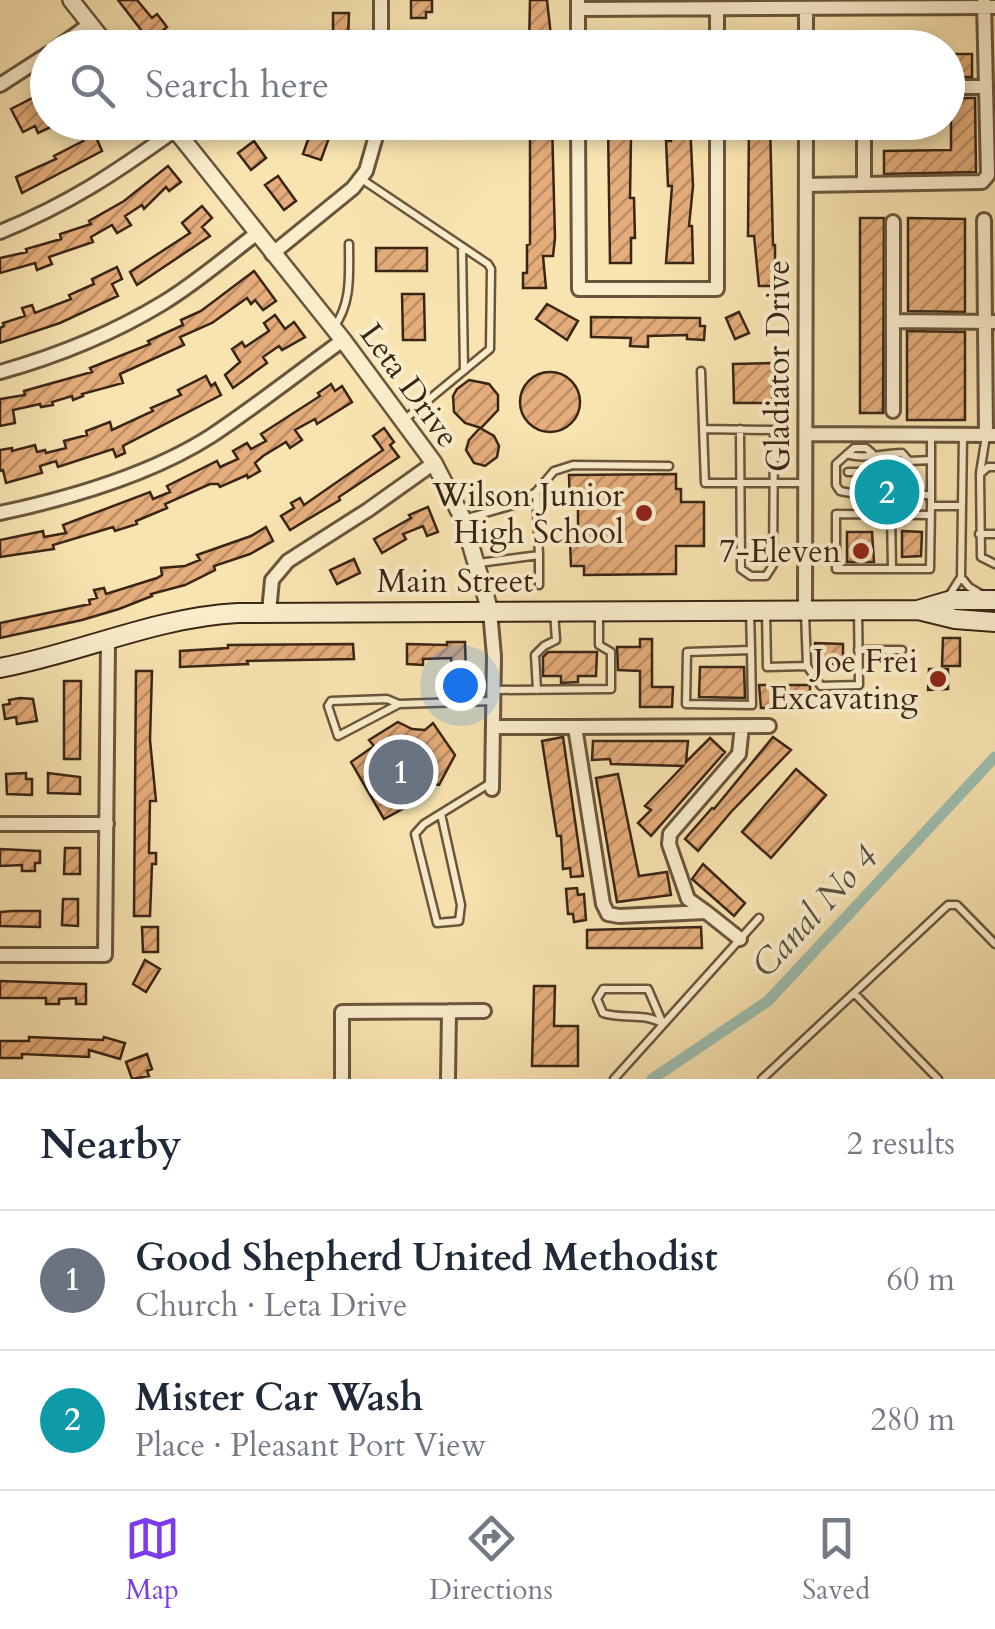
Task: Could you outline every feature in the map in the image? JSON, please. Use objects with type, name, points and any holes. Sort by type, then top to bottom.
[{"type":"main road","name":"Main Street","points":[[918,610],[946,601],[993,600]]},
{"type":"main road","name":"Main Street","points":[[0,668],[198,616],[270,612],[918,610],[955,619],[995,622]]},
{"type":"street","points":[[71,0],[94,30]]},
{"type":"street","points":[[381,0],[381,30]]},
{"type":"street","points":[[578,30],[578,4],[718,9],[988,5],[991,70],[986,87],[991,158],[988,175],[982,182],[806,185]]},
{"type":"street","points":[[806,8],[806,30]]},
{"type":"street","points":[[718,9],[718,30]]},
{"type":"street","points":[[82,30],[90,24]]},
{"type":"street","points":[[0,85],[30,66]]},
{"type":"street","points":[[965,88],[986,87]]},
{"type":"street","points":[[0,232],[53,210],[100,184],[155,140]]},
{"type":"street","name":"Leta Drive","points":[[183,140],[403,420],[434,463],[462,520],[490,611],[494,696],[492,785]]},
{"type":"street","points":[[272,254],[360,178],[376,140]]},
{"type":"street","points":[[578,140],[579,289],[717,289],[718,140]]},
{"type":"street","name":"Gladiator Drive","points":[[805,610],[806,140]]},
{"type":"street","points":[[864,140],[864,184]]},
{"type":"street","points":[[806,434],[990,434],[984,220]]},
{"type":"street","points":[[893,222],[893,412]]},
{"type":"street","points":[[0,372],[119,328],[167,300],[256,234]]},
{"type":"street","points":[[893,321],[989,322]]},
{"type":"street","points":[[0,513],[47,503],[128,476],[208,437],[338,334]]},
{"type":"street","points":[[270,612],[272,580],[288,561],[434,463]]},
{"type":"street","points":[[0,955],[105,955],[108,642]]},
{"type":"street","points":[[740,939],[688,899],[668,844],[670,834],[740,754],[742,726]]},
{"type":"street","points":[[494,727],[769,726]]},
{"type":"street","points":[[575,727],[593,856],[608,914],[706,912]]},
{"type":"street","points":[[0,824],[106,824]]},
{"type":"street","points":[[448,1079],[449,1011]]},
{"type":"street","points":[[342,1079],[342,1012],[484,1011]]},
{"type":"lane","points":[[360,178],[490,269],[490,349],[403,420]]},
{"type":"lane","points":[[338,334],[349,289],[348,244]]},
{"type":"lane","points":[[462,246],[464,371]]},
{"type":"lane","points":[[700,371],[705,483],[806,482]]},
{"type":"lane","points":[[704,429],[772,430],[774,434],[773,565],[766,576],[750,576],[740,569],[740,430]]},
{"type":"lane","points":[[931,434],[930,510],[926,542],[930,569],[836,569],[836,514],[891,514],[930,510],[962,506]]},
{"type":"lane","points":[[946,601],[961,578],[963,434]]},
{"type":"lane","points":[[990,434],[980,474],[979,534],[980,557],[995,564]]},
{"type":"lane","points":[[862,495],[846,495],[836,485],[836,464],[854,448],[902,452],[909,461]]},
{"type":"lane","points":[[909,461],[930,460]]},
{"type":"lane","points":[[848,472],[904,472],[909,461]]},
{"type":"lane","points":[[462,520],[517,504],[536,492],[554,471],[573,464],[669,466]]},
{"type":"lane","points":[[980,474],[995,467]]},
{"type":"lane","points":[[536,492],[539,584]]},
{"type":"lane","points":[[913,495],[930,495]]},
{"type":"lane","points":[[891,514],[892,569]]},
{"type":"lane","points":[[979,534],[995,534]]},
{"type":"lane","points":[[892,542],[902,543]]},
{"type":"lane","points":[[477,564],[539,555]]},
{"type":"lane","points":[[961,578],[969,588],[993,600]]},
{"type":"lane","points":[[758,610],[767,667],[807,666]]},
{"type":"lane","points":[[752,650],[687,652],[686,704],[752,705],[752,650],[758,610]]},
{"type":"lane","points":[[805,610],[807,666],[821,686],[859,685],[858,610]]},
{"type":"lane","points":[[537,690],[535,655],[556,640],[554,611]]},
{"type":"lane","points":[[399,704],[387,699],[331,701],[328,706],[338,736],[399,704],[537,690],[611,689],[611,652],[599,645],[599,611]]},
{"type":"lane","points":[[858,650],[902,650]]},
{"type":"lane","points":[[440,814],[461,906],[459,922],[438,923],[415,834],[440,814],[492,785]]},
{"type":"lane","points":[[762,1079],[948,905],[957,906],[995,944]]},
{"type":"lane","points":[[614,1079],[760,918]]},
{"type":"lane","points":[[603,988],[648,989],[663,1024],[653,1018],[615,1017],[603,1012],[596,999],[603,988]]},
{"type":"lane","points":[[854,992],[938,1079]]},
{"type":"building","points":[[118,0],[137,0],[152,18],[157,14],[167,27],[141,30]]},
{"type":"building","points":[[411,0],[432,0],[432,12],[426,12],[426,18],[411,18]]},
{"type":"building","points":[[530,0],[547,0],[550,30],[529,30]]},
{"type":"building","points":[[333,13],[349,13],[348,30],[333,30]]},
{"type":"building","points":[[965,54],[972,54],[972,77],[965,77]]},
{"type":"building","points":[[965,98],[975,98],[976,172],[884,174],[884,151],[951,150],[951,140],[965,140]]},
{"type":"building","points":[[30,99],[30,128],[23,132],[11,109]]},
{"type":"building","points":[[97,140],[102,151],[22,193],[16,177],[56,159],[54,156],[83,141]]},
{"type":"building","points":[[308,140],[328,140],[321,160],[303,154]]},
{"type":"building","points":[[530,140],[552,140],[555,238],[553,256],[543,256],[546,288],[523,288],[530,244]]},
{"type":"building","points":[[608,140],[631,140],[630,198],[634,198],[635,238],[631,238],[631,263],[610,263]]},
{"type":"building","points":[[666,140],[691,140],[693,186],[689,226],[693,263],[666,263],[672,186],[668,186]]},
{"type":"building","points":[[749,140],[770,140],[775,271],[783,271],[784,286],[759,286],[754,236],[748,236]]},
{"type":"building","points":[[254,141],[266,158],[251,170],[238,153]]},
{"type":"building","points":[[168,166],[181,182],[169,191],[166,187],[144,209],[142,205],[125,216],[131,225],[117,233],[112,225],[91,237],[93,242],[49,257],[52,264],[37,270],[35,263],[0,273],[0,258],[27,252],[26,249],[61,239],[60,234],[91,224],[89,221],[124,201]]},
{"type":"building","points":[[278,176],[296,201],[284,210],[265,185]]},
{"type":"building","points":[[202,206],[212,218],[202,227],[210,236],[137,285],[130,272],[190,233],[182,223]]},
{"type":"building","points":[[860,218],[884,218],[883,413],[860,413]]},
{"type":"building","points":[[908,218],[965,219],[965,312],[908,311]]},
{"type":"building","points":[[376,248],[427,248],[427,271],[376,271]]},
{"type":"building","points":[[117,267],[122,279],[112,284],[118,296],[60,323],[0,343],[3,323],[25,316],[22,308],[32,305],[35,313],[71,299],[69,295],[94,284],[92,279]]},
{"type":"building","points":[[254,271],[276,301],[263,310],[255,300],[251,304],[247,298],[212,323],[180,337],[184,345],[120,374],[123,383],[73,400],[72,396],[52,402],[53,405],[13,410],[15,423],[0,426],[0,399],[25,395],[24,391],[92,372],[90,368],[150,344],[148,341],[183,325],[181,320],[201,311]]},
{"type":"building","points":[[402,294],[424,294],[425,340],[403,340]]},
{"type":"building","points":[[547,304],[578,321],[567,340],[536,319]]},
{"type":"building","points":[[739,312],[749,333],[735,339],[726,318]]},
{"type":"building","points":[[275,315],[285,329],[294,322],[305,337],[282,350],[279,346],[263,357],[267,363],[233,388],[225,375],[240,362],[232,349],[242,342],[245,347],[269,331],[264,323]]},
{"type":"building","points":[[591,317],[700,318],[700,326],[705,326],[704,340],[687,339],[687,335],[648,336],[648,347],[630,346],[631,338],[591,337]]},
{"type":"building","points":[[907,331],[965,332],[965,420],[907,420]]},
{"type":"building","points":[[772,363],[773,403],[734,403],[733,364]]},
{"type":"building","points":[[550,372],[571,381],[580,402],[571,423],[550,432],[529,423],[520,402],[529,381]]},
{"type":"building","points":[[206,376],[221,395],[123,446],[125,453],[116,457],[113,449],[58,467],[56,461],[40,466],[42,473],[6,483],[3,470],[0,471],[0,450],[35,445],[37,452],[46,453],[66,448],[64,441],[87,435],[86,431],[110,422],[112,430],[181,395],[178,390]]},
{"type":"building","points":[[469,380],[489,384],[498,395],[498,410],[481,428],[465,423],[454,412],[453,396]]},
{"type":"building","points":[[331,384],[335,391],[342,386],[352,402],[317,424],[315,419],[295,430],[302,440],[290,448],[286,442],[263,456],[255,463],[260,471],[248,478],[247,475],[220,487],[210,484],[165,504],[167,508],[136,521],[137,524],[53,545],[54,549],[0,557],[0,540],[43,531],[44,537],[66,533],[63,525],[150,492],[153,499],[170,492],[167,486],[217,461],[220,467],[238,459],[233,451],[247,443],[251,449],[266,441],[261,434],[320,396],[318,393]]},
{"type":"building","points":[[384,428],[399,457],[290,530],[281,516],[294,508],[291,503],[300,498],[304,505],[383,450],[373,436]]},
{"type":"building","points":[[480,428],[494,436],[499,446],[497,457],[485,466],[474,463],[466,450]]},
{"type":"building","points":[[676,474],[681,502],[704,502],[704,546],[676,546],[676,574],[584,575],[584,566],[571,566],[570,541],[578,541],[578,505],[570,505],[569,475]]},
{"type":"building","points":[[862,484],[874,484],[874,489],[909,489],[909,501],[867,500],[869,494]]},
{"type":"building","points":[[428,507],[438,532],[427,536],[423,526],[403,534],[406,539],[382,553],[374,539]]},
{"type":"building","points":[[266,527],[273,541],[214,566],[215,570],[185,585],[82,620],[0,638],[0,623],[90,604],[89,600],[97,598],[94,590],[104,588],[106,594],[157,578],[162,575],[161,568],[185,566],[200,560],[197,555]]},
{"type":"building","points":[[902,531],[922,532],[921,556],[902,557]]},
{"type":"building","name":"7-Eleven","points":[[847,532],[872,532],[874,562],[847,562]]},
{"type":"building","points":[[354,559],[360,573],[337,584],[330,570]]},
{"type":"building","points":[[943,638],[960,638],[960,666],[942,666]]},
{"type":"building","points":[[640,639],[652,639],[652,687],[673,687],[672,707],[640,707],[640,671],[618,670],[617,647],[640,647]]},
{"type":"building","points":[[465,642],[466,675],[452,675],[451,658],[423,659],[423,665],[407,664],[407,644]]},
{"type":"building","points":[[815,643],[843,644],[843,664],[815,664]]},
{"type":"building","points":[[353,644],[354,659],[180,667],[180,651],[228,645]]},
{"type":"building","points":[[548,652],[597,652],[596,676],[578,676],[578,682],[561,683],[561,676],[543,676],[543,657]]},
{"type":"building","points":[[700,667],[744,667],[745,698],[699,697]]},
{"type":"building","name":"Joe Frei Excavating","points":[[929,669],[948,669],[948,689],[928,690]]},
{"type":"building","points":[[136,671],[152,671],[150,740],[156,801],[150,801],[149,853],[156,853],[156,864],[152,864],[150,916],[134,916]]},
{"type":"building","points":[[64,681],[81,681],[80,759],[64,759]]},
{"type":"building","points":[[759,685],[810,685],[810,708],[761,708]]},
{"type":"building","points":[[20,698],[33,699],[37,721],[17,724],[16,717],[5,719],[3,705]]},
{"type":"building","points":[[398,722],[425,730],[433,723],[455,755],[439,785],[426,783],[417,801],[384,819],[351,762],[374,746],[369,740]]},
{"type":"building","points":[[563,737],[583,876],[571,877],[570,868],[563,869],[561,836],[557,836],[542,741]]},
{"type":"building","points":[[773,737],[791,750],[698,851],[685,839]]},
{"type":"building","points":[[710,738],[725,752],[651,836],[638,823],[651,810],[645,806],[683,766],[592,760],[593,741],[688,741],[686,762]]},
{"type":"building","points":[[796,769],[826,795],[771,858],[742,832]]},
{"type":"building","points":[[26,773],[26,779],[32,779],[32,795],[7,794],[6,774]]},
{"type":"building","points":[[48,773],[80,777],[80,794],[48,793]]},
{"type":"building","points":[[618,774],[639,876],[667,872],[671,895],[617,902],[596,778]]},
{"type":"building","points":[[65,848],[80,848],[80,874],[64,874]]},
{"type":"building","points":[[0,849],[40,851],[40,863],[35,863],[35,871],[22,871],[22,865],[0,866]]},
{"type":"building","points":[[703,864],[745,903],[734,916],[692,879]]},
{"type":"building","points":[[577,888],[578,895],[584,894],[586,920],[574,922],[573,914],[568,914],[566,889]]},
{"type":"building","points":[[63,899],[78,899],[78,926],[62,925]]},
{"type":"building","points":[[40,911],[40,927],[0,926],[0,912]]},
{"type":"building","points":[[142,927],[158,927],[158,952],[143,952]]},
{"type":"building","points":[[701,927],[702,948],[587,948],[587,930]]},
{"type":"building","points":[[145,960],[160,969],[146,992],[133,984]]},
{"type":"building","points":[[0,981],[86,984],[86,1004],[76,1004],[76,998],[46,1004],[46,998],[0,998]]},
{"type":"building","points":[[534,986],[555,986],[554,1026],[578,1026],[578,1066],[532,1066]]},
{"type":"building","points":[[29,1037],[104,1037],[125,1043],[120,1059],[89,1050],[89,1057],[22,1054],[22,1058],[0,1058],[0,1041],[29,1041]]},
{"type":"building","points":[[147,1054],[152,1069],[147,1071],[149,1076],[132,1079],[126,1062]]},
{"type":"waterway","name":"Canal No 4","points":[[652,1079],[768,1001],[995,757]]},
{"type":"place","name":"Mister Car Wash","points":[[887,492]]},
{"type":"place","name":"Wilson Junior High School","points":[[644,513]]},
{"type":"place","name":"7-Eleven","points":[[861,551]]},
{"type":"place","name":"Joe Frei Excavating","points":[[938,679]]},
{"type":"place","name":"Good Shepherd United Methodist","points":[[401,772]]}]
